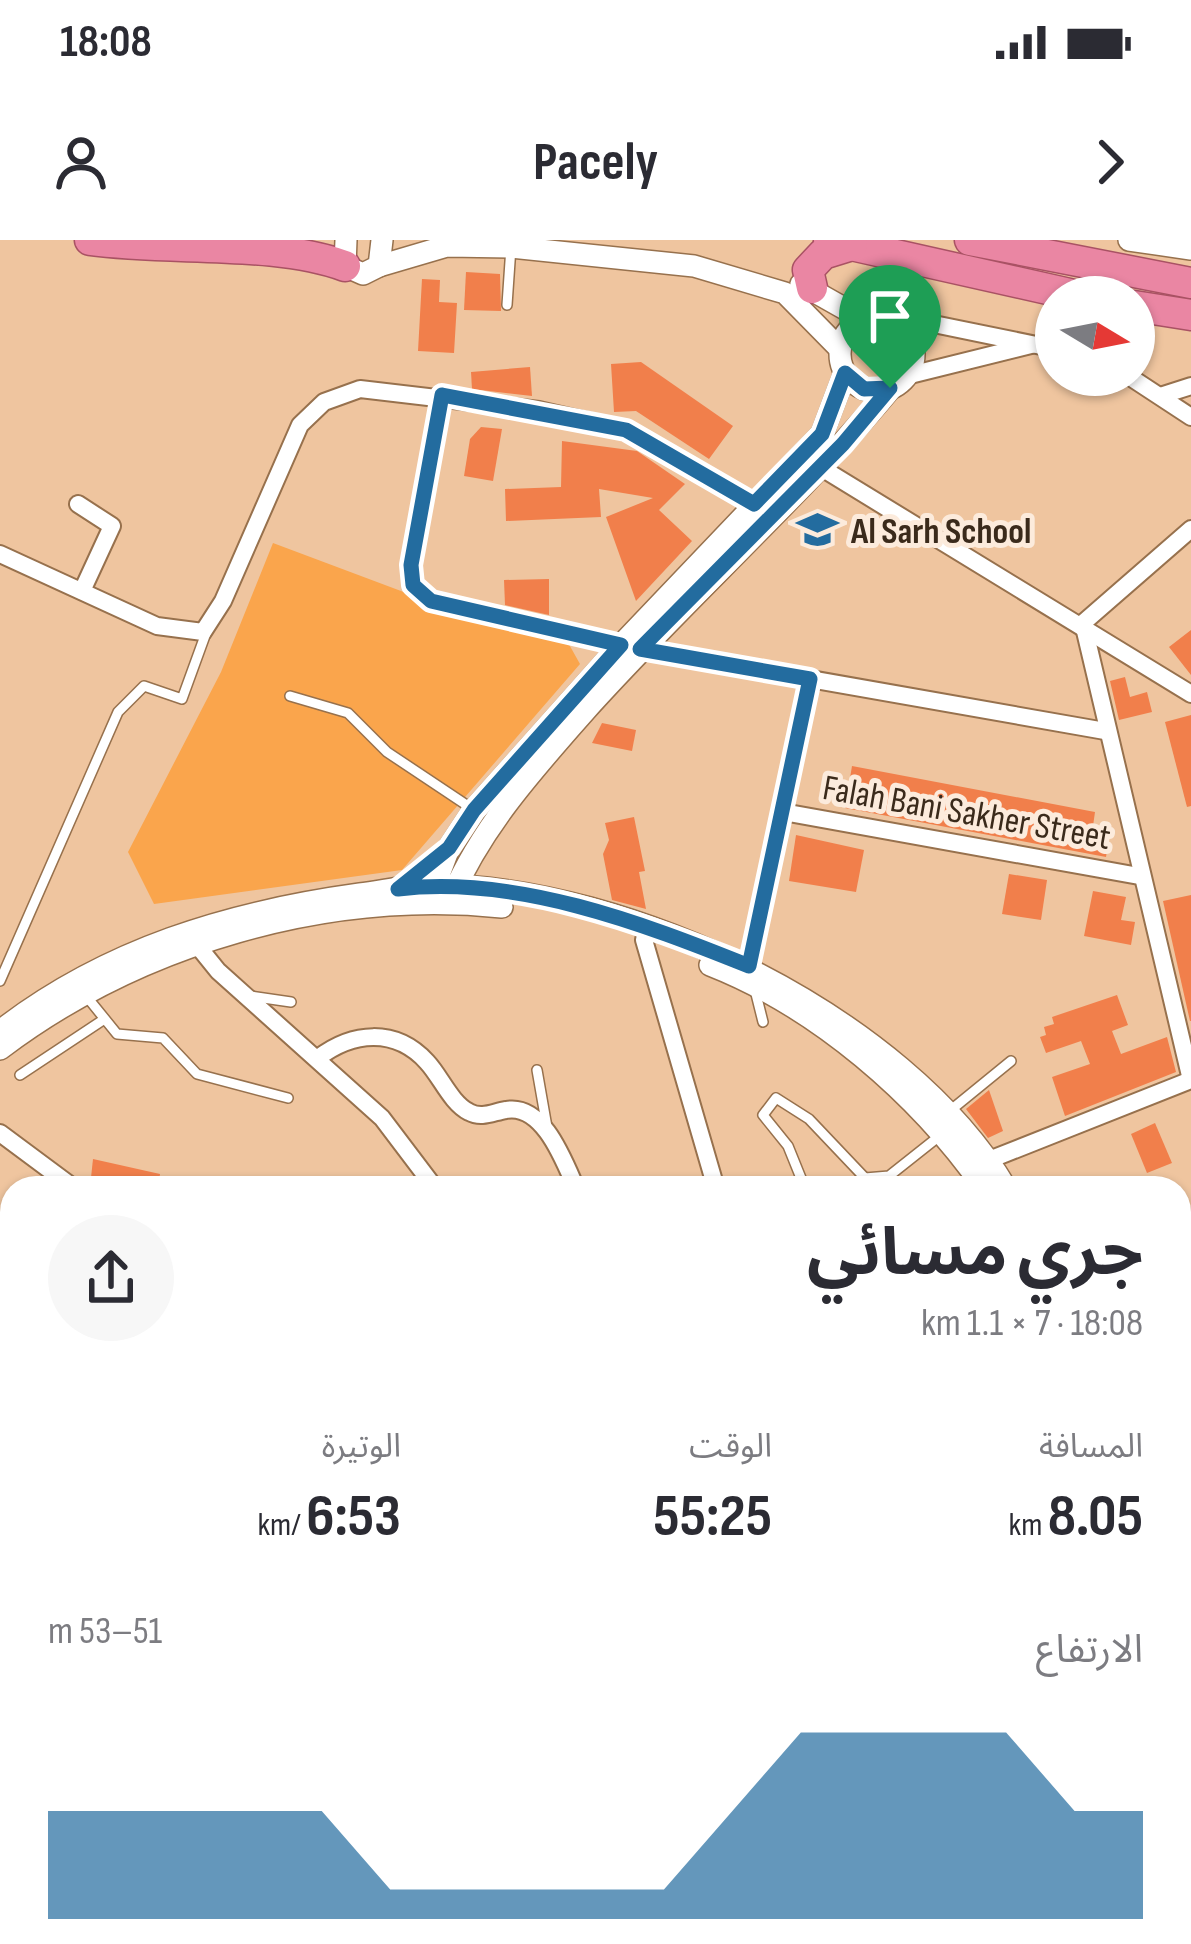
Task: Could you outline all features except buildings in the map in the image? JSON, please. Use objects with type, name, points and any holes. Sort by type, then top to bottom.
[{"type":"highway","points":[[90,240],[276,244],[345,253]]},
{"type":"highway","points":[[970,240],[1191,283]]},
{"type":"highway","points":[[812,288],[811,264],[841,242],[1035,286]]},
{"type":"highway","points":[[1155,309],[1191,315]]},
{"type":"street","points":[[379,266],[382,240]]},
{"type":"street","points":[[579,240],[706,254],[812,288],[863,319],[924,322],[1035,344]]},
{"type":"street","points":[[1129,240],[1191,249]]},
{"type":"street","points":[[345,253],[363,274],[448,246],[511,247],[694,266],[752,279],[785,293],[840,349]]},
{"type":"street","points":[[442,895],[522,782],[631,647],[754,504],[822,434],[845,373],[840,349],[844,336],[863,319]]},
{"type":"street","points":[[398,889],[449,848],[474,810],[631,647],[820,467],[898,382],[912,342],[899,324]]},
{"type":"street","points":[[845,373],[864,389],[1035,345]]},
{"type":"street","points":[[1163,395],[1191,386]]},
{"type":"street","points":[[2,560],[157,626],[200,630],[309,413],[360,389],[442,395],[626,430],[754,504]]},
{"type":"street","points":[[1155,391],[1191,417]]},
{"type":"street","points":[[442,395],[411,565],[413,585],[431,601],[631,647],[1106,731]]},
{"type":"street","points":[[820,467],[1083,623],[1191,694]]},
{"type":"street","points":[[78,504],[112,526],[82,591]]},
{"type":"street","points":[[1083,623],[1191,529]]},
{"type":"street","points":[[989,1160],[1191,1080],[1139,876],[1083,623]]},
{"type":"street","points":[[752,975],[810,679]]},
{"type":"street","name":"Falah Bani Sakher Street","points":[[783,812],[1139,876]]},
{"type":"street","points":[[484,836],[482,867],[494,893]]},
{"type":"street","points":[[442,895],[449,848]]},
{"type":"street","points":[[0,1031],[73,982],[143,947],[276,904],[398,889],[559,914],[645,933]]},
{"type":"street","points":[[0,1049],[84,993],[143,963],[197,945],[365,908],[442,895],[494,893],[645,933],[752,975],[989,1160],[999,1176]]},
{"type":"street","points":[[645,933],[713,1176]]},
{"type":"street","points":[[197,945],[245,996],[382,1118],[426,1176]]},
{"type":"street","points":[[318,1058],[355,1037],[394,1040],[425,1059],[465,1110],[481,1116],[520,1110],[534,1116],[570,1176]]},
{"type":"street","points":[[944,1124],[976,1176]]},
{"type":"street","points":[[0,1133],[58,1176]]},
{"type":"street","points":[[3,1944],[68,1944]]},
{"type":"lane","points":[[507,305],[511,247]]},
{"type":"lane","points":[[0,981],[118,712],[144,686],[182,698],[200,630]]},
{"type":"lane","points":[[290,696],[349,713],[387,752],[474,810]]},
{"type":"lane","points":[[752,975],[763,1022]]},
{"type":"lane","points":[[84,993],[117,1034],[163,1038],[197,1074],[288,1098]]},
{"type":"lane","points":[[245,996],[291,1002]]},
{"type":"lane","points":[[20,1075],[103,1020]]},
{"type":"lane","points":[[889,1176],[1011,1060]]},
{"type":"lane","points":[[537,1070],[547,1133]]},
{"type":"lane","points":[[800,1176],[788,1146],[763,1115],[776,1098],[809,1119],[863,1176]]},
{"type":"shaded area","points":[[273,543],[449,609],[566,639],[580,664],[402,870],[154,904],[128,852],[221,672]]},
{"type":"place","name":"Al Sarh School","points":[[817,530]]},
{"type":"route","points":[[845,373],[864,389],[890,388],[843,444],[640,649],[810,679],[749,966],[647,927],[551,902],[433,885],[398,889],[449,848],[474,810],[621,645],[431,601],[413,585],[411,565],[442,395],[626,430],[754,504],[822,434],[845,373]]}]
